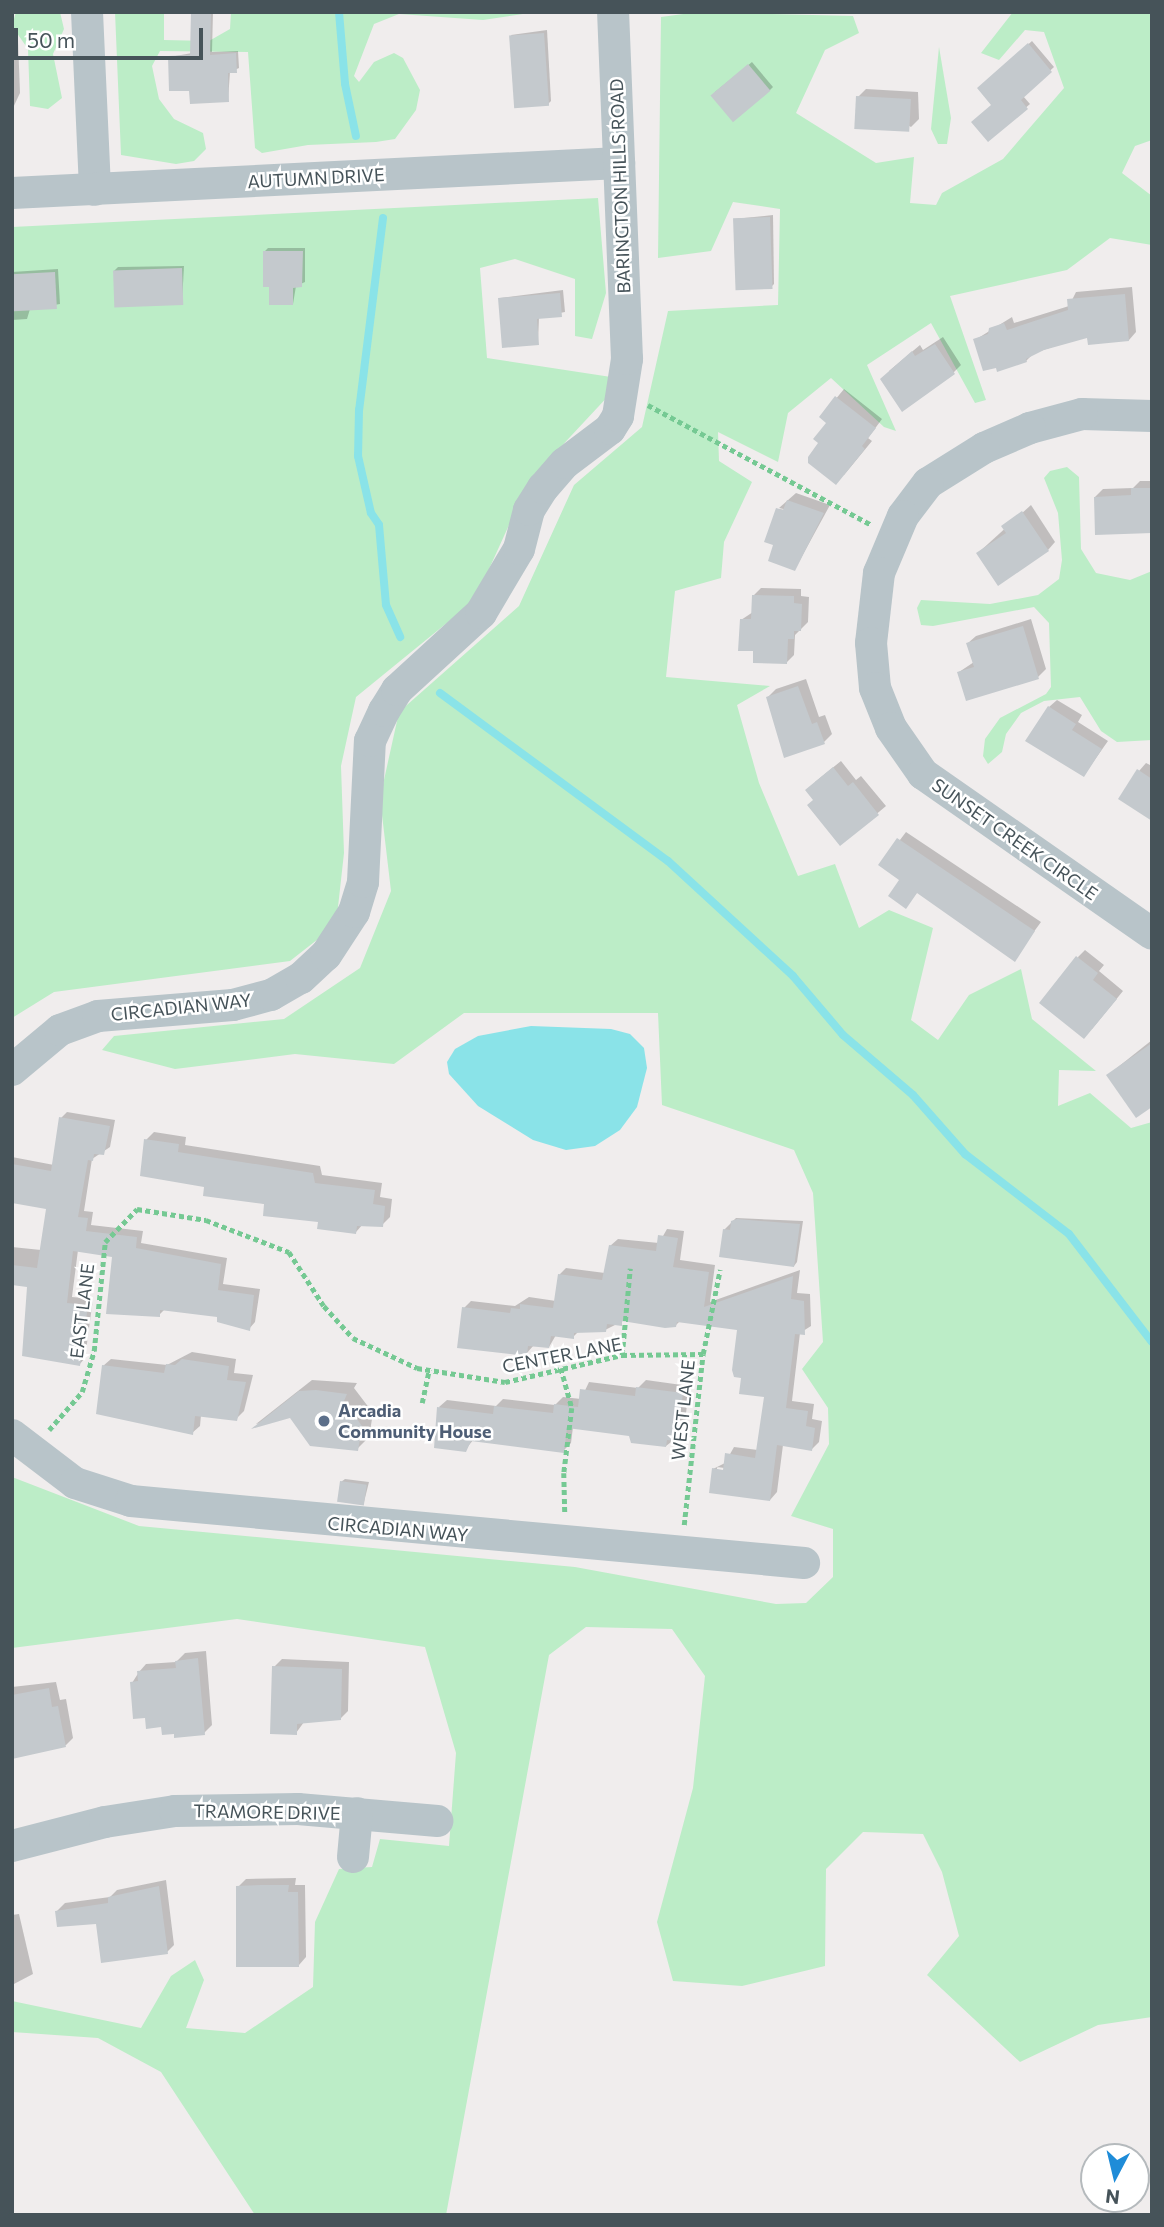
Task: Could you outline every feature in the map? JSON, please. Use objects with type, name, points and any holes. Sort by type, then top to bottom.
[{"type":"street","points":[[87,12],[95,190]]},
{"type":"street","name":"BARINGTON HILLS ROAD","points":[[614,12],[627,359]]},
{"type":"street","name":"AUTUMN DRIVE","points":[[12,193],[619,163]]},
{"type":"street","name":"CIRCADIAN WAY","points":[[12,1070],[60,1030],[86,1020],[126,1010],[233,1005],[271,995],[301,978],[326,955],[354,912],[363,882],[370,741],[384,711],[397,690],[481,613],[519,549],[529,510],[543,488],[565,463],[610,429],[625,392],[627,359]]},
{"type":"street","name":"SUNSET CREEK CIRCLE","points":[[1152,416],[1082,414],[1030,428],[984,449],[928,482],[903,516],[879,573],[871,642],[875,688],[891,728],[923,774],[1152,934]]},
{"type":"street","name":"CIRCADIAN WAY","points":[[21,1444],[75,1483],[131,1502],[564,1545],[804,1563]]},
{"type":"street","name":"TRAMORE DRIVE","points":[[12,1846],[105,1822],[175,1811],[238,1807],[357,1813],[437,1821]]},
{"type":"street","name":"TRAMORE DRIVE","points":[[353,1857],[357,1813]]},
{"type":"path","points":[[625,392],[894,537]]},
{"type":"path","name":"CENTER LANE","points":[[137,1209],[206,1220],[289,1252],[324,1307],[353,1338],[429,1370],[505,1382],[622,1355],[703,1354]]},
{"type":"path","name":"EAST LANE","points":[[21,1444],[82,1392],[94,1351],[105,1242],[137,1209]]},
{"type":"path","points":[[622,1355],[631,1268]]},
{"type":"path","name":"WEST LANE","points":[[680,1553],[703,1354],[720,1270]]},
{"type":"path","points":[[561,1368],[572,1408],[564,1474],[564,1545]]},
{"type":"path","points":[[422,1403],[429,1370]]},
{"type":"green space","points":[[16,12],[60,12],[64,29],[53,54],[62,98],[48,109],[30,106],[28,49],[12,26]]},
{"type":"green space","points":[[115,12],[164,12],[164,40],[209,41],[230,29],[231,12],[536,12],[483,20],[399,14],[374,24],[354,76],[359,82],[374,62],[394,53],[403,58],[420,90],[416,110],[395,139],[376,142],[308,145],[262,153],[255,148],[248,52],[160,51],[152,66],[159,99],[174,119],[203,133],[206,149],[194,161],[176,164],[121,155]]},
{"type":"green space","points":[[698,12],[853,16],[859,33],[825,50],[796,113],[876,163],[914,157],[910,203],[936,205],[942,193],[1003,159],[1064,88],[1044,32],[1025,30],[999,60],[981,53],[1013,12],[1152,12],[1152,140],[1135,146],[1122,173],[1152,196],[1152,245],[1110,238],[1067,270],[950,296],[986,400],[975,403],[931,323],[867,365],[896,431],[884,427],[831,378],[788,413],[778,462],[718,432],[719,461],[752,482],[724,542],[721,578],[675,591],[666,677],[770,686],[737,705],[759,783],[798,876],[835,864],[859,928],[889,910],[933,928],[911,1020],[938,1040],[969,995],[1021,969],[1032,1019],[1096,1071],[1059,1070],[1058,1106],[1090,1093],[1131,1128],[1152,1122],[1152,2017],[1098,2025],[1020,2062],[927,1975],[959,1936],[942,1872],[923,1834],[863,1832],[826,1869],[825,1966],[742,1986],[673,1981],[657,1922],[693,1788],[705,1676],[672,1629],[586,1627],[549,1655],[446,2215],[255,2215],[161,2072],[98,2038],[12,2032],[12,2001],[141,2028],[171,1976],[195,1960],[204,1980],[186,2028],[245,2033],[313,1987],[315,1922],[339,1869],[372,1867],[380,1839],[449,1846],[456,1753],[425,1647],[237,1619],[12,1648],[12,1477],[139,1526],[575,1567],[776,1604],[806,1603],[833,1577],[833,1529],[791,1516],[829,1444],[828,1408],[802,1369],[823,1342],[813,1193],[794,1150],[662,1105],[658,1013],[464,1013],[394,1064],[295,1054],[175,1069],[102,1050],[114,1036],[284,1019],[360,968],[391,891],[380,798],[399,712],[519,606],[574,485],[642,427],[668,311],[778,305],[780,209],[733,202],[711,251],[658,258],[661,17]]},
{"type":"green space","points":[[939,47],[951,118],[947,144],[938,144],[931,129]]},
{"type":"green space","points":[[598,198],[606,293],[592,339],[575,336],[575,279],[515,259],[480,268],[487,358],[611,377],[612,392],[529,481],[475,600],[356,697],[341,766],[344,853],[336,925],[290,961],[54,992],[12,1018],[12,227]]},
{"type":"green space","points":[[1067,467],[1079,477],[1081,549],[1096,573],[1130,580],[1152,571],[1152,740],[1117,742],[1101,731],[1080,697],[1044,701],[1021,713],[1006,734],[1002,752],[988,764],[983,756],[985,739],[1000,718],[1046,694],[1051,687],[1049,623],[1034,607],[933,626],[921,625],[917,608],[921,600],[990,604],[1038,595],[1059,579],[1062,560],[1058,513],[1044,478],[1050,471]]},
{"type":"water","points":[[531,1026],[611,1029],[630,1034],[644,1048],[647,1068],[637,1107],[620,1130],[595,1146],[566,1150],[533,1140],[478,1106],[449,1074],[447,1062],[455,1049],[478,1036]]},
{"type":"building","points":[[191,12],[211,12],[210,55],[236,53],[237,73],[228,73],[229,102],[190,104],[189,91],[169,91],[168,56],[190,55]]},
{"type":"building","points":[[544,33],[549,106],[514,108],[509,35]]},
{"type":"building","points":[[1028,43],[1052,72],[1021,100],[1028,109],[988,142],[971,122],[991,105],[977,88]]},
{"type":"building","points":[[748,64],[770,91],[733,122],[710,95]]},
{"type":"building","points":[[856,96],[911,99],[909,132],[854,129]]},
{"type":"building","points":[[770,217],[773,289],[736,290],[733,218]]},
{"type":"building","points":[[263,251],[303,251],[302,287],[293,288],[293,305],[269,305],[269,287],[263,287]]},
{"type":"building","points":[[182,268],[183,305],[114,307],[113,270]]},
{"type":"building","points":[[55,272],[57,309],[14,311],[12,274]]},
{"type":"building","points":[[560,293],[562,317],[537,319],[539,345],[502,348],[498,298]]},
{"type":"building","points":[[1125,294],[1129,341],[1088,345],[1087,338],[1044,350],[1026,359],[1027,362],[997,372],[996,368],[983,371],[973,339],[988,334],[989,328],[1004,323],[1007,330],[1068,310],[1067,299]]},
{"type":"building","points":[[935,344],[955,374],[902,412],[880,379],[912,351],[915,356]]},
{"type":"building","points":[[835,396],[876,428],[862,446],[865,449],[836,485],[808,463],[808,457],[818,443],[813,439],[826,423],[819,417]]},
{"type":"building","points":[[1131,488],[1152,488],[1152,533],[1095,535],[1094,497],[1131,495]]},
{"type":"building","points":[[787,500],[824,513],[795,571],[768,561],[773,545],[764,542],[776,508],[783,510]]},
{"type":"building","points":[[1022,511],[1049,551],[998,586],[976,553],[1006,533],[1001,526]]},
{"type":"building","points":[[752,595],[794,596],[794,603],[802,604],[801,631],[794,631],[794,639],[788,639],[787,664],[753,663],[753,651],[738,651],[740,619],[751,619]]},
{"type":"building","points":[[1023,626],[1039,679],[966,701],[957,672],[974,667],[966,643]]},
{"type":"building","points":[[798,686],[812,724],[817,722],[825,744],[784,758],[766,697]]},
{"type":"building","points":[[1048,706],[1076,724],[1072,730],[1102,749],[1084,777],[1025,741]]},
{"type":"building","points":[[833,767],[848,786],[853,782],[879,815],[840,846],[807,805],[813,800],[805,790]]},
{"type":"building","points":[[1137,769],[1152,779],[1152,821],[1118,799]]},
{"type":"building","points":[[897,838],[1035,931],[1015,962],[917,893],[906,909],[888,896],[899,880],[878,865]]},
{"type":"building","points":[[1076,956],[1098,973],[1093,980],[1117,999],[1084,1039],[1039,1003]]},
{"type":"building","points":[[1152,1043],[1152,1107],[1136,1118],[1106,1075]]},
{"type":"building","points":[[59,1117],[110,1126],[104,1155],[94,1154],[93,1161],[88,1160],[78,1217],[88,1218],[86,1231],[137,1237],[136,1248],[221,1264],[218,1290],[254,1295],[250,1331],[217,1322],[217,1317],[160,1310],[160,1317],[106,1314],[112,1257],[73,1251],[67,1303],[88,1305],[80,1366],[22,1356],[27,1287],[12,1285],[12,1265],[37,1268],[46,1209],[12,1203],[12,1164],[51,1171]]},
{"type":"building","points":[[144,1139],[179,1144],[178,1152],[313,1173],[315,1183],[375,1190],[373,1204],[385,1206],[383,1227],[357,1226],[356,1234],[317,1229],[318,1222],[263,1216],[264,1204],[203,1196],[204,1187],[140,1176]]},
{"type":"building","points":[[737,1219],[800,1224],[794,1267],[719,1257],[723,1229],[730,1230],[731,1221]]},
{"type":"building","points":[[658,1235],[678,1238],[673,1267],[709,1272],[704,1307],[793,1276],[791,1299],[804,1301],[805,1335],[795,1334],[786,1408],[808,1411],[806,1426],[815,1428],[812,1451],[777,1445],[770,1501],[709,1493],[712,1468],[723,1470],[725,1453],[755,1458],[764,1397],[739,1394],[741,1378],[734,1377],[732,1370],[737,1330],[677,1322],[676,1327],[665,1328],[622,1321],[622,1326],[607,1324],[606,1332],[574,1333],[574,1339],[551,1336],[549,1348],[528,1346],[527,1356],[457,1348],[462,1307],[510,1313],[511,1308],[520,1309],[520,1304],[553,1308],[558,1274],[602,1280],[609,1245],[656,1251]]},
{"type":"building","points":[[182,1359],[229,1366],[227,1380],[246,1382],[237,1421],[195,1416],[193,1435],[96,1414],[102,1365],[164,1373],[166,1364],[175,1365]]},
{"type":"building","points":[[636,1387],[683,1393],[677,1441],[667,1440],[666,1447],[631,1443],[629,1436],[567,1428],[564,1453],[471,1441],[466,1452],[434,1448],[437,1407],[493,1414],[494,1406],[553,1413],[554,1404],[578,1407],[580,1389],[635,1396]]},
{"type":"building","name":"Arcadia Community House","points":[[299,1391],[347,1394],[344,1401],[362,1426],[358,1451],[310,1446],[290,1418],[251,1429]]},
{"type":"building","points":[[340,1481],[367,1485],[364,1506],[337,1502]]},
{"type":"building","points":[[198,1658],[205,1735],[174,1738],[174,1734],[162,1735],[161,1727],[146,1729],[145,1718],[133,1719],[130,1682],[138,1681],[137,1671],[176,1668],[175,1661]]},
{"type":"building","points":[[272,1666],[342,1669],[341,1720],[297,1724],[297,1735],[270,1734]]},
{"type":"building","points":[[49,1688],[52,1707],[58,1706],[66,1747],[12,1759],[12,1695]]},
{"type":"building","points":[[289,1885],[288,1892],[298,1892],[299,1967],[236,1967],[236,1886]]},
{"type":"building","points":[[159,1886],[168,1954],[101,1963],[96,1924],[57,1927],[55,1911],[108,1903],[108,1897]]},
{"type":"waterway","points":[[339,12],[345,84],[356,136]]},
{"type":"waterway","points":[[383,218],[359,410],[358,456],[371,513],[379,525],[386,605],[400,637]]},
{"type":"waterway","points":[[440,693],[668,861],[793,976],[843,1035],[913,1095],[965,1154],[1069,1234],[1152,1342]]},
{"type":"place","name":"Arcadia Community House","points":[[324,1421]]}]
